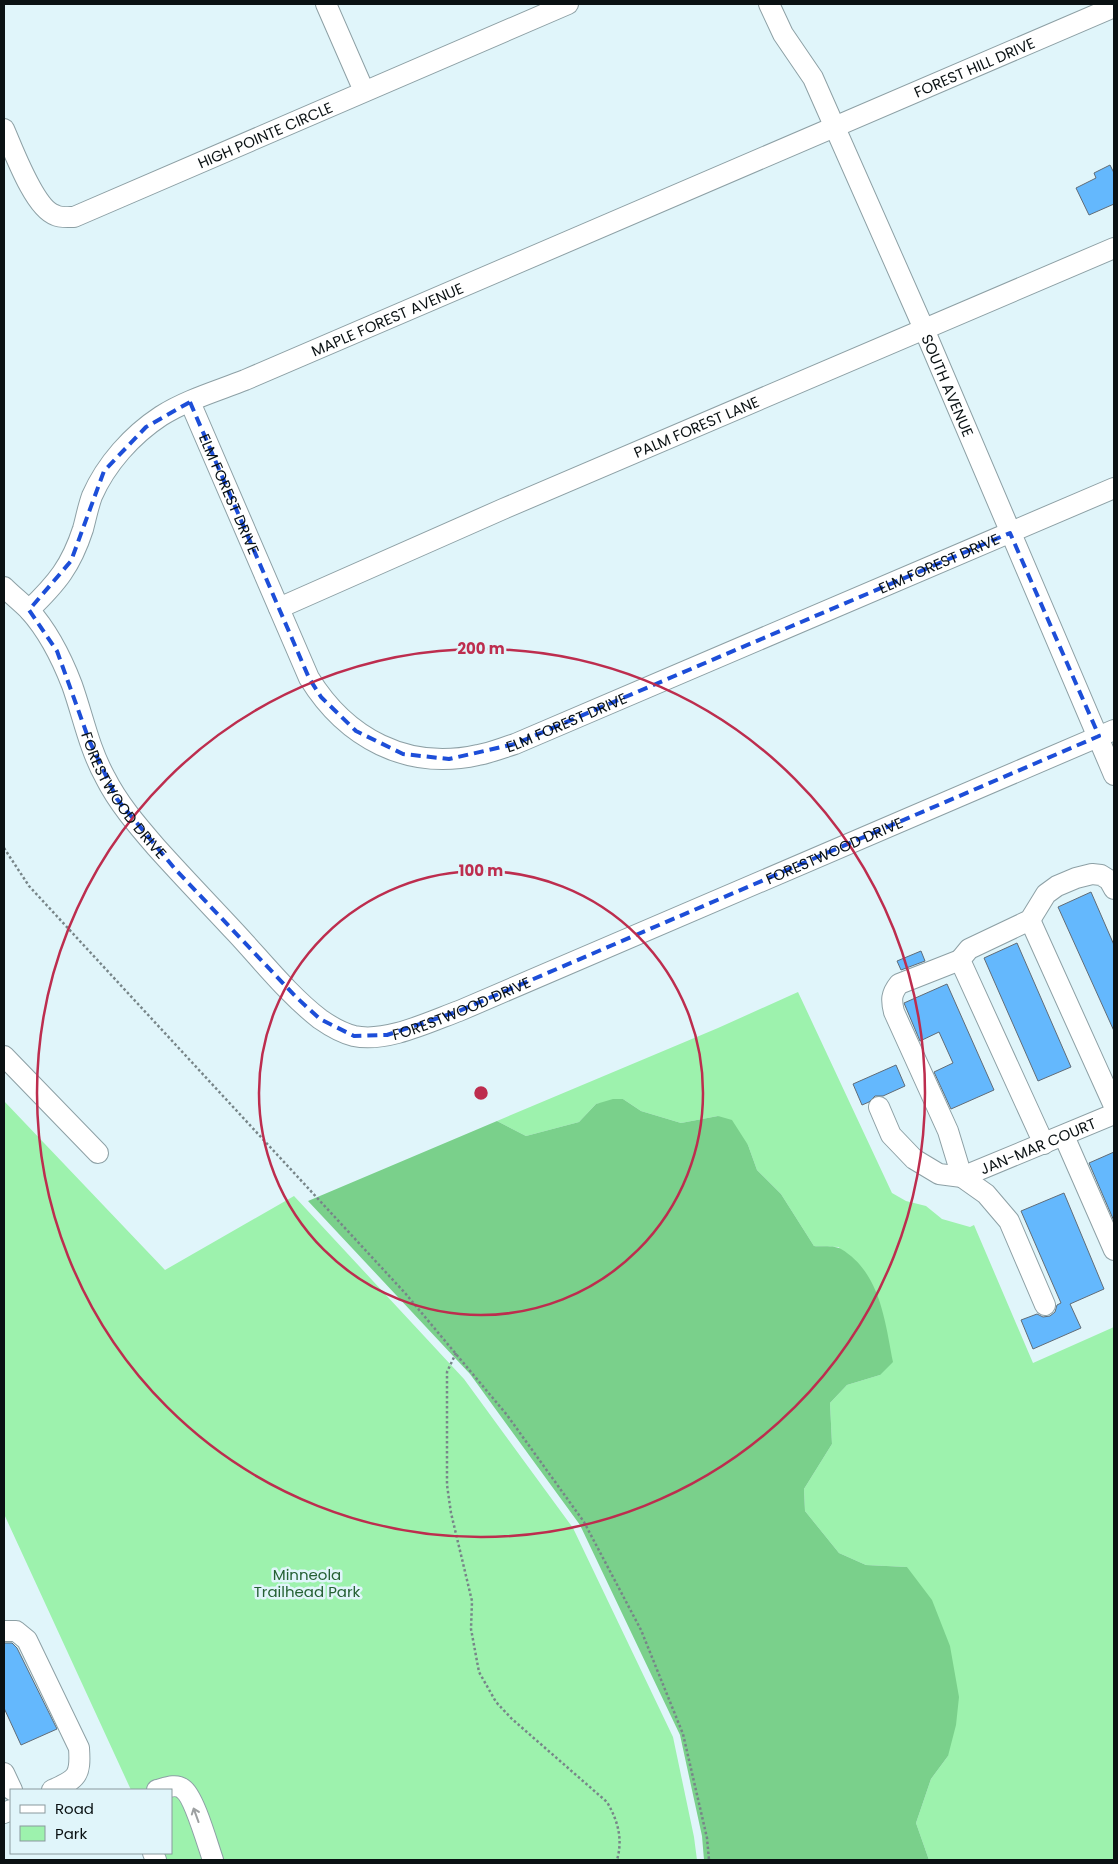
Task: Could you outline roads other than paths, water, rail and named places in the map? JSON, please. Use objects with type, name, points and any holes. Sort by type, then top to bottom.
[{"type":"street","points":[[326,4],[364,91]]},
{"type":"street","name":"HIGH POINTE CIRCLE","points":[[4,128],[37,200],[47,211],[54,215],[64,218],[74,217],[568,4]]},
{"type":"street","name":"SOUTH AVENUE","points":[[769,4],[783,34],[813,78],[924,329],[1010,533],[1107,733],[1114,775]]},
{"type":"street","name":"FOREST HILL DRIVE","points":[[835,128],[1114,7]]},
{"type":"street","name":"MAPLE FOREST AVENUE","points":[[29,610],[62,575],[71,561],[92,497],[109,466],[118,454],[146,427],[162,415],[707,180],[835,128]]},
{"type":"street","name":"PALM FOREST LANE","points":[[279,608],[503,509],[1114,248]]},
{"type":"street","name":"ELM FOREST DRIVE","points":[[190,402],[309,678],[321,697],[338,716],[356,731],[378,745],[417,757],[449,759],[477,756],[514,744],[1114,488]]},
{"type":"street","name":"FORESTWOOD DRIVE","points":[[4,587],[29,610],[45,630],[57,651],[72,685],[89,740],[104,776],[117,799],[134,821],[175,869],[296,997],[320,1019],[354,1036],[387,1035],[459,1011],[611,944],[1107,733]]},
{"type":"street","points":[[962,1177],[948,1131],[894,1012],[891,1000],[894,990],[900,984],[960,960],[968,949],[1030,920],[1046,894],[1058,886],[1076,878],[1092,874],[1101,875],[1109,880],[1114,889]]},
{"type":"street","points":[[1030,920],[1114,1106]]},
{"type":"street","points":[[960,960],[1044,1144]]},
{"type":"street","points":[[4,1056],[98,1153]]},
{"type":"street","points":[[879,1107],[891,1135],[914,1158],[939,1174],[962,1177],[986,1194],[1008,1221],[1045,1305]]},
{"type":"street","name":"JAN-MAR COURT","points":[[962,1177],[1114,1114]]},
{"type":"street","points":[[1064,1136],[1114,1250]]},
{"type":"street","points":[[4,1631],[16,1631],[27,1640],[79,1748],[80,1767],[74,1778],[54,1789]]},
{"type":"street","points":[[4,1772],[12,1789]]},
{"type":"street","points":[[161,1789],[174,1786],[183,1788],[190,1797],[213,1860]]},
{"type":"park label","name":"Minneola Trailhead Park","points":[[307,1582]]}]
